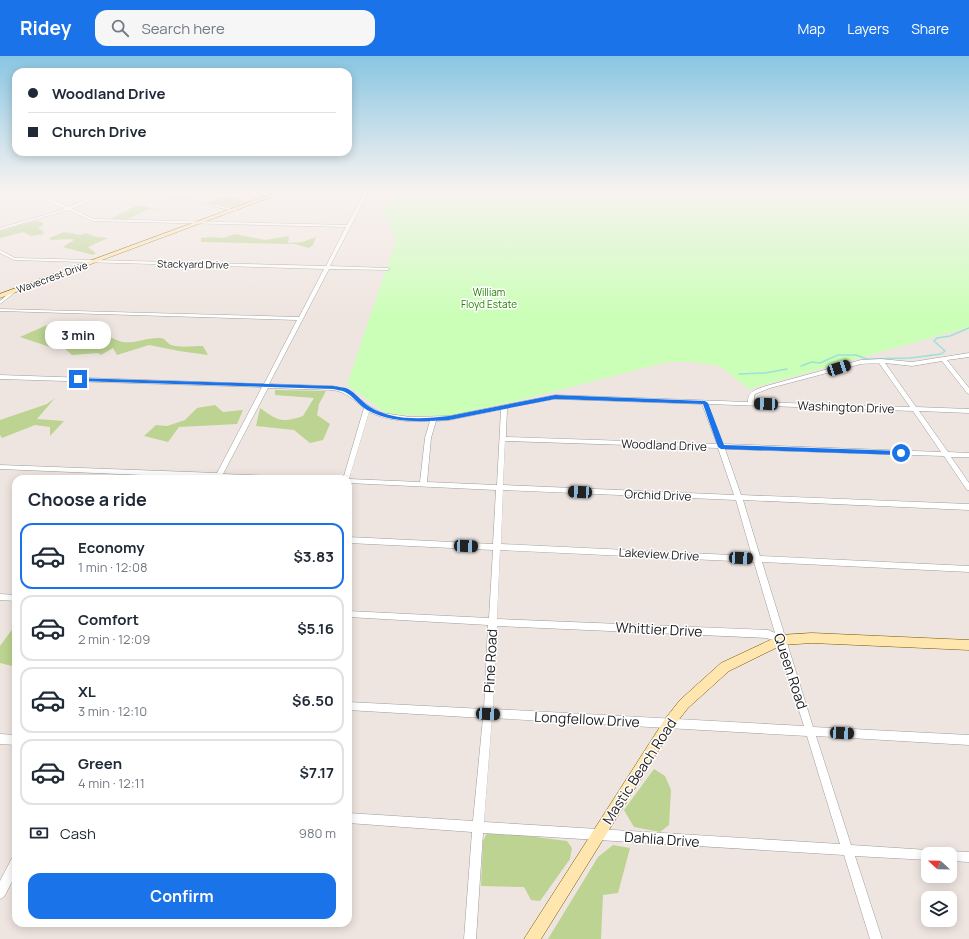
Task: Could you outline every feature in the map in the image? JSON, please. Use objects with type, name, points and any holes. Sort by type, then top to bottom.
[{"type":"street","name":"Wavecrest Drive","points":[[0,296],[174,232]]},
{"type":"street","points":[[220,475],[346,232]]},
{"type":"street","name":"Stackyard Drive","points":[[0,252],[14,259],[388,269]]},
{"type":"street","points":[[0,303],[16,290]]},
{"type":"street","points":[[0,310],[301,319]]},
{"type":"street","points":[[751,403],[751,396],[753,393],[851,364],[881,361],[912,364],[969,355]]},
{"type":"street","points":[[942,359],[969,392]]},
{"type":"street","points":[[881,361],[969,488]]},
{"type":"street","points":[[0,377],[338,388],[351,393],[367,408],[347,475]]},
{"type":"street","name":"Washington Drive","points":[[367,408],[393,418],[433,420],[555,397],[969,412]]},
{"type":"street","name":"Queen Road","points":[[705,403],[738,498],[781,640],[876,939]]},
{"type":"street","name":"Pine Road","points":[[470,939],[488,714],[504,407]]},
{"type":"street","points":[[423,484],[428,438],[433,420]]},
{"type":"street","name":"Woodland Drive","points":[[502,439],[969,455]]},
{"type":"street","points":[[0,467],[159,475]]},
{"type":"street","name":"Orchid Drive","points":[[352,481],[969,507]]},
{"type":"street","name":"Lakeview Drive","points":[[352,540],[969,569]]},
{"type":"street","points":[[0,597],[12,598]]},
{"type":"street","name":"Whittier Drive","points":[[352,614],[768,634],[781,640],[812,638],[969,645]]},
{"type":"street","name":"Mastic Beach Road","points":[[532,939],[669,723],[684,704],[725,667],[781,640]]},
{"type":"street","name":"Longfellow Drive","points":[[352,706],[969,740]]},
{"type":"street","points":[[0,740],[12,740]]},
{"type":"street","name":"Dahlia Drive","points":[[352,818],[921,855]]},
{"type":"street","points":[[957,856],[969,857]]},
{"type":"street","points":[[0,893],[12,870]]},
{"type":"green space","points":[[0,232],[23,232],[0,238]]},
{"type":"green space","points":[[24,232],[43,232],[44,234],[31,236]]},
{"type":"green space","points":[[65,232],[80,235],[86,233],[96,237],[108,238],[88,247],[96,253],[93,255],[63,247],[74,240],[72,239],[51,240],[49,238]]},
{"type":"green space","name":"William Floyd Estate","points":[[393,232],[969,232],[969,327],[749,389],[720,366],[694,362],[667,362],[517,401],[447,416],[400,415],[386,413],[347,385],[396,240]]},
{"type":"green space","points":[[235,234],[265,240],[289,236],[288,243],[302,242],[316,237],[313,245],[309,248],[295,244],[201,242],[201,238],[223,238]]},
{"type":"green space","points":[[47,325],[49,342],[85,341],[108,335],[122,342],[134,342],[161,338],[175,346],[203,346],[208,355],[149,345],[117,355],[113,348],[101,355],[98,353],[72,355],[65,349],[50,347],[20,337]]},
{"type":"green space","points":[[275,390],[326,391],[319,404],[317,415],[330,424],[323,440],[310,443],[294,430],[256,426],[260,408],[271,416],[280,420],[290,420],[303,416],[314,398],[275,395]]},
{"type":"green space","points":[[55,398],[37,419],[64,421],[50,436],[50,427],[35,425],[2,438],[0,435],[0,420],[47,404]]},
{"type":"green space","points":[[215,405],[223,412],[243,410],[237,424],[179,427],[168,442],[144,436],[156,425],[167,426],[185,420],[197,408]]},
{"type":"green space","points":[[12,630],[12,666],[0,663],[0,646]]},
{"type":"green space","points":[[654,769],[665,776],[671,790],[669,825],[660,832],[634,827],[624,810]]},
{"type":"green space","points":[[496,832],[567,841],[572,848],[570,859],[540,901],[531,900],[524,887],[481,886],[483,841],[487,833]]},
{"type":"green space","points":[[613,845],[630,848],[618,893],[603,895],[601,939],[548,939],[598,857]]},
{"type":"waterway","points":[[801,366],[812,362],[820,363],[838,355],[856,355],[867,359],[910,358],[941,354],[945,351],[934,341],[937,338],[950,336],[969,328]]},
{"type":"waterway","points":[[739,374],[765,373],[787,369]]},
{"type":"route","points":[[78,379],[338,388],[351,393],[373,412],[393,418],[433,420],[555,397],[705,403],[721,447],[901,453]]}]
